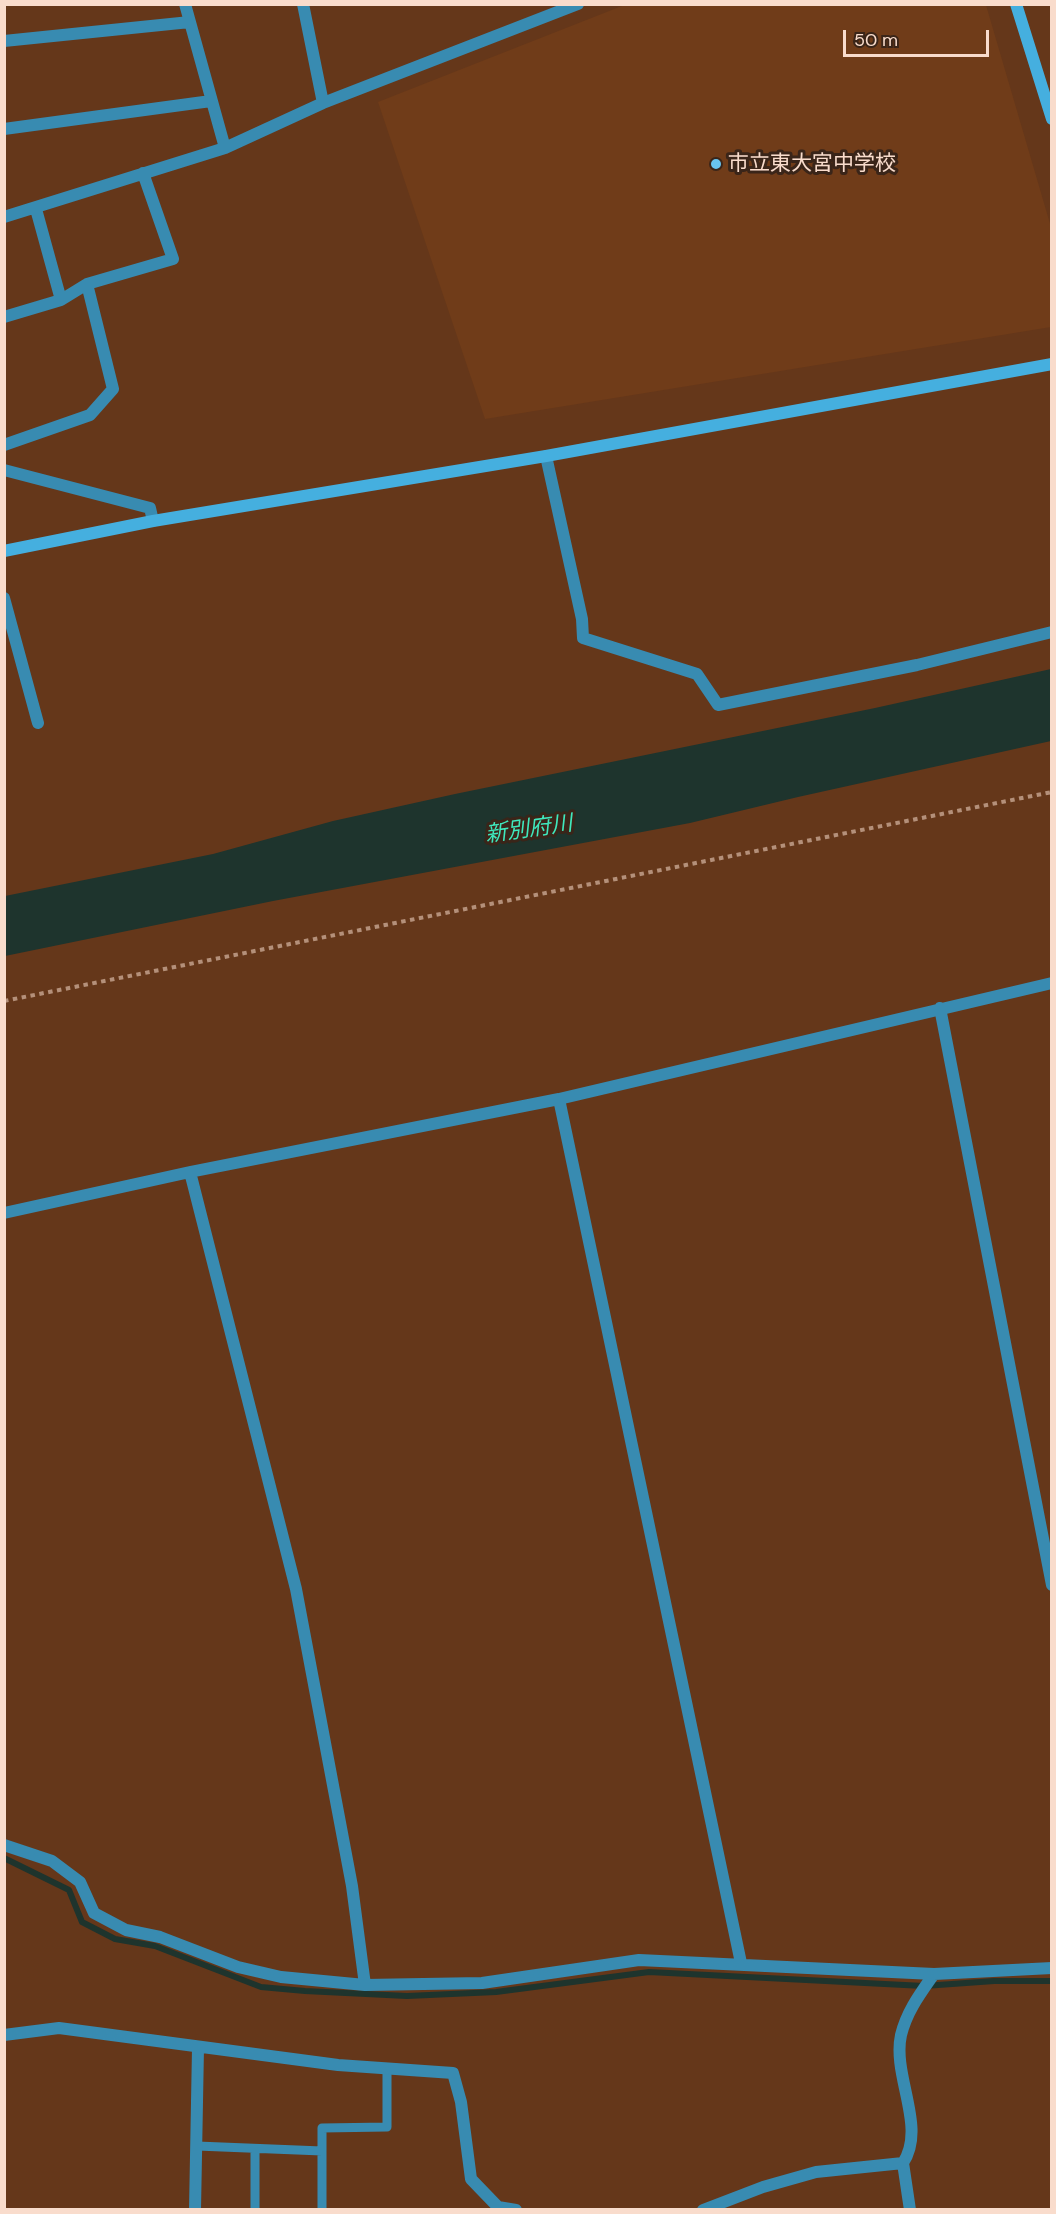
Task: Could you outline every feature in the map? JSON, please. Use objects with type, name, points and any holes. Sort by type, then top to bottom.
[{"type":"street","points":[[185,4],[225,148]]},
{"type":"street","points":[[303,4],[323,103]]},
{"type":"street","points":[[4,217],[36,209],[225,148],[323,103],[578,4]]},
{"type":"street","points":[[1016,4],[1052,119]]},
{"type":"street","points":[[4,41],[190,22]]},
{"type":"street","points":[[4,129],[211,101]]},
{"type":"street","points":[[4,317],[61,300],[87,284],[172,259],[143,173]]},
{"type":"street","points":[[36,209],[61,300]]},
{"type":"street","points":[[4,445],[90,415],[113,389],[87,284]]},
{"type":"street","points":[[4,551],[153,520],[546,456],[1052,364]]},
{"type":"street","points":[[546,456],[582,620],[583,638],[697,674],[718,705],[917,665],[1052,632]]},
{"type":"street","points":[[4,470],[139,504],[150,508],[153,520]]},
{"type":"street","points":[[4,597],[38,723]]},
{"type":"street","points":[[4,1213],[190,1172],[559,1099],[1052,983]]},
{"type":"street","points":[[940,1008],[1052,1585]]},
{"type":"street","points":[[559,1099],[741,1963]]},
{"type":"street","points":[[190,1172],[296,1589],[352,1886],[365,1985]]},
{"type":"street","points":[[4,1845],[52,1861],[80,1882],[94,1913],[126,1930],[160,1937],[238,1967],[281,1977],[365,1985],[482,1983],[639,1960],[741,1963],[934,1974],[1052,1968]]},
{"type":"street","points":[[910,2210],[903,2163],[910,2152],[910,2121],[903,2086],[901,2037],[912,2004],[934,1974]]},
{"type":"street","points":[[4,2035],[59,2028],[198,2048],[453,2073],[461,2102],[471,2179],[479,2190],[498,2206],[516,2210]]},
{"type":"street","points":[[195,2210],[198,2048]]},
{"type":"street","points":[[703,2210],[763,2187],[816,2172],[903,2163]]},
{"type":"lane","points":[[322,2210],[322,2128],[387,2127],[387,2068]]},
{"type":"lane","points":[[197,2146],[322,2151]]},
{"type":"lane","points":[[255,2149],[255,2210]]},
{"type":"path","points":[[4,1001],[1052,792]]},
{"type":"shaded area","name":"市立東大宮中学校","points":[[627,4],[986,5],[1051,227],[1051,327],[485,419],[378,102]]},
{"type":"water","name":"新別府川","points":[[1051,669],[1051,741],[690,823],[273,901],[5,956],[5,896],[213,854],[333,821],[455,794],[875,708]]},
{"type":"waterway","points":[[4,1858],[69,1890],[82,1922],[115,1939],[155,1946],[261,1987],[407,1996],[496,1992],[649,1972],[924,1986],[994,1981],[1052,1981]]},
{"type":"place","name":"市立東大宮中学校","points":[[716,164]]}]
